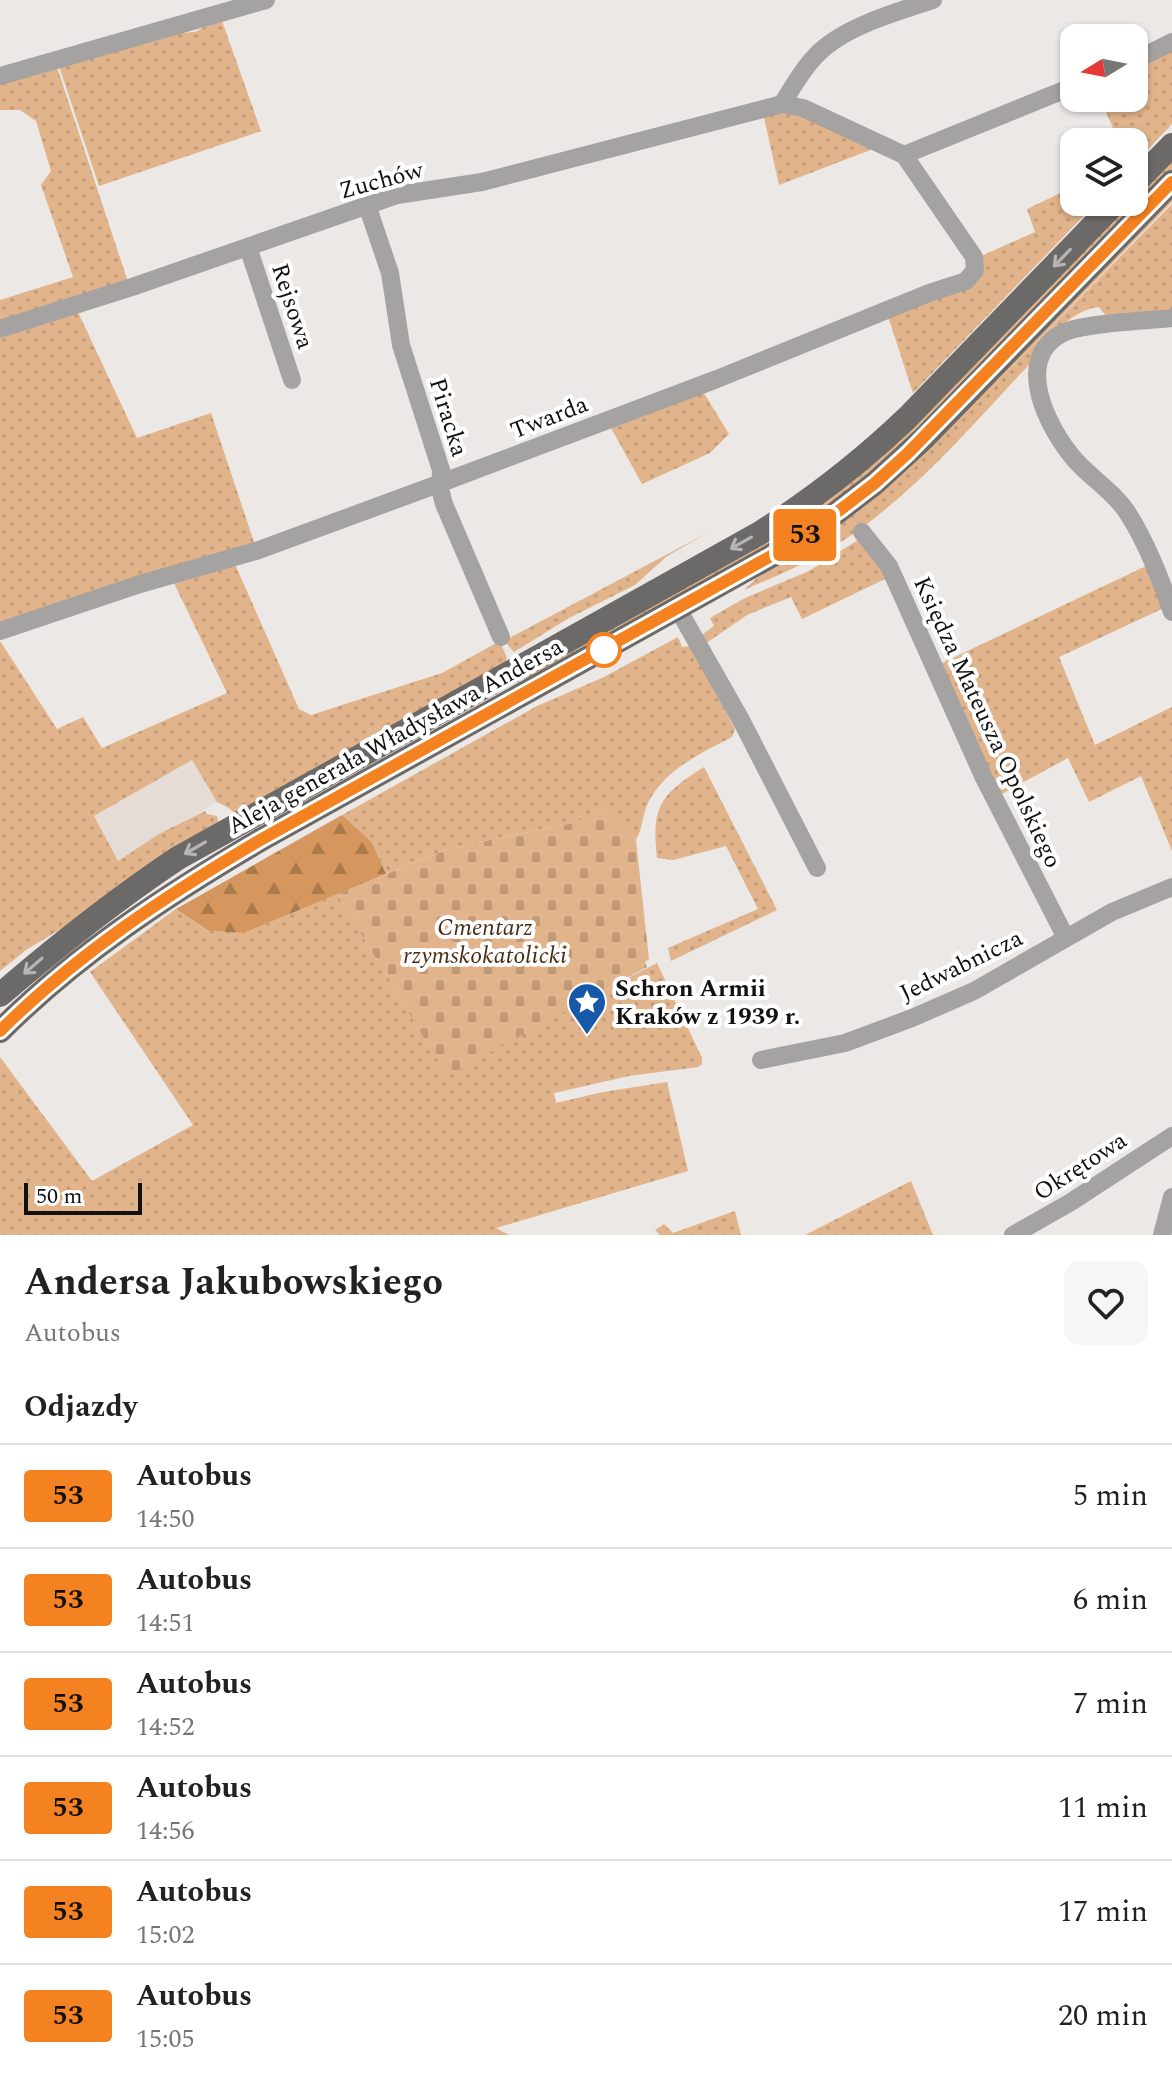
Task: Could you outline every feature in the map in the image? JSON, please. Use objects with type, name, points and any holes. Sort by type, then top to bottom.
[{"type":"main road","points":[[1148,170],[1172,145]]},
{"type":"main road","name":"Aleja generała Władysława Andersa","points":[[0,1031],[83,958],[190,882],[678,609],[823,523],[875,483],[924,438],[1172,182]]},
{"type":"main road","name":"Aleja generała Władysława Andersa","points":[[0,995],[66,937],[178,858],[760,533],[813,499],[907,418],[1102,216]]},
{"type":"street","points":[[0,76],[266,0]]},
{"type":"street","points":[[933,0],[852,32],[826,47],[810,63],[782,104],[803,108],[904,155],[1060,92]]},
{"type":"street","points":[[1148,54],[1172,42]]},
{"type":"street","name":"Zuchów","points":[[0,329],[397,195],[482,182],[782,104]]},
{"type":"street","name":"Twarda","points":[[0,631],[140,584],[256,551],[717,379],[966,281],[975,270],[974,257],[904,155]]},
{"type":"street","name":"Piracka","points":[[367,205],[390,273],[401,345],[441,470],[444,504],[501,637]]},
{"type":"street","name":"Rejsowa","points":[[248,247],[292,380]]},
{"type":"street","points":[[1172,318],[1063,333],[1043,352],[1037,367],[1043,406],[1049,420],[1077,463],[1116,496],[1127,511],[1172,612]]},
{"type":"street","name":"Księdza Mateusza Opolskiego","points":[[862,532],[889,566],[984,778],[1066,938]]},
{"type":"street","points":[[678,609],[741,720],[817,868]]},
{"type":"street","name":"Jedwabnicza","points":[[761,1060],[845,1043],[912,1018],[974,991],[1112,912],[1172,887]]},
{"type":"street","name":"Okrętowa","points":[[1013,1235],[1071,1202],[1172,1136]]},
{"type":"street","points":[[1162,1235],[1172,1197]]},
{"type":"shaded area","points":[[192,760],[217,802],[118,861],[93,817]]},
{"type":"green space","points":[[221,18],[261,131],[99,186],[59,66],[180,33],[195,32]]},
{"type":"green space","points":[[1172,49],[1172,124],[1148,149],[1148,128],[1113,128],[1106,112],[1148,112],[1148,60]]},
{"type":"green space","points":[[57,67],[128,282],[0,326],[0,300],[73,277],[41,185],[51,171],[36,121],[20,110],[0,110],[0,82]]},
{"type":"green space","points":[[783,109],[804,114],[873,149],[779,185],[763,113]]},
{"type":"green space","points":[[1172,157],[1172,170],[1148,194],[1148,182]]},
{"type":"green space","points":[[1060,193],[1060,216],[1084,216],[913,393],[887,313],[958,290],[979,257],[1035,232],[1027,209]]},
{"type":"green space","points":[[1172,195],[1172,202],[971,409],[1172,204],[1172,311],[1106,316],[1099,307],[1076,315],[1058,330],[960,439],[889,507],[827,551],[744,590]]},
{"type":"green space","points":[[1115,216],[1127,216],[893,454],[792,533],[528,682],[523,674],[913,424]]},
{"type":"green space","points":[[77,310],[137,438],[211,413],[256,548],[0,627],[0,334]]},
{"type":"green space","points":[[702,390],[729,434],[710,453],[642,484],[611,428]]},
{"type":"green space","points":[[711,531],[667,556],[635,585],[569,618],[514,652],[504,641]]},
{"type":"green space","points":[[861,538],[889,577],[802,619],[791,597],[747,615],[705,644],[703,634],[714,626],[710,618],[745,598],[809,571]]},
{"type":"green space","points":[[234,562],[299,709],[311,715],[442,673],[500,641],[507,658],[505,663],[235,814],[217,802],[192,760],[94,816],[118,861],[159,834],[205,811],[217,816],[218,822],[26,950],[0,971],[0,641],[57,729],[83,717],[102,748],[227,693],[172,579]]},
{"type":"green space","points":[[1148,565],[1164,608],[1059,657],[1095,745],[1172,707],[1172,851],[1141,776],[1089,802],[1068,758],[998,796],[938,665]]},
{"type":"green space","points":[[678,637],[682,647],[691,646],[735,729],[732,737],[684,764],[655,791],[636,840],[607,809],[573,823],[451,848],[386,874],[372,842],[342,815],[537,706],[604,677]]},
{"type":"green space","points":[[704,767],[777,910],[671,961],[668,948],[758,909],[726,846],[673,860],[657,858],[656,826],[662,803],[678,785]]},
{"type":"green space","name":"Cmentarz rzymskokatolicki","points":[[607,809],[636,840],[649,959],[645,962],[647,967],[447,1076],[337,894],[451,848],[573,823]]},
{"type":"green space","points":[[342,815],[372,842],[386,874],[244,933],[209,931],[176,909]]},
{"type":"green space","points":[[337,894],[447,1075],[657,963],[702,1058],[702,1064],[554,1093],[556,1103],[667,1082],[688,1171],[496,1228],[509,1235],[0,1235],[0,1057],[92,1181],[193,1125],[90,972],[176,909],[209,931],[244,933]]},
{"type":"green space","points":[[911,1181],[933,1235],[805,1235]]},
{"type":"green space","points":[[735,1211],[741,1235],[660,1235],[655,1230],[664,1224],[673,1233]]},
{"type":"bus line","name":"53","points":[[0,1031],[83,958],[190,882],[678,609],[823,523],[875,483],[924,438],[1172,182]]},
{"type":"place","name":"Schron Armii Kraków z 1939 r.","points":[[587,1036]]}]
